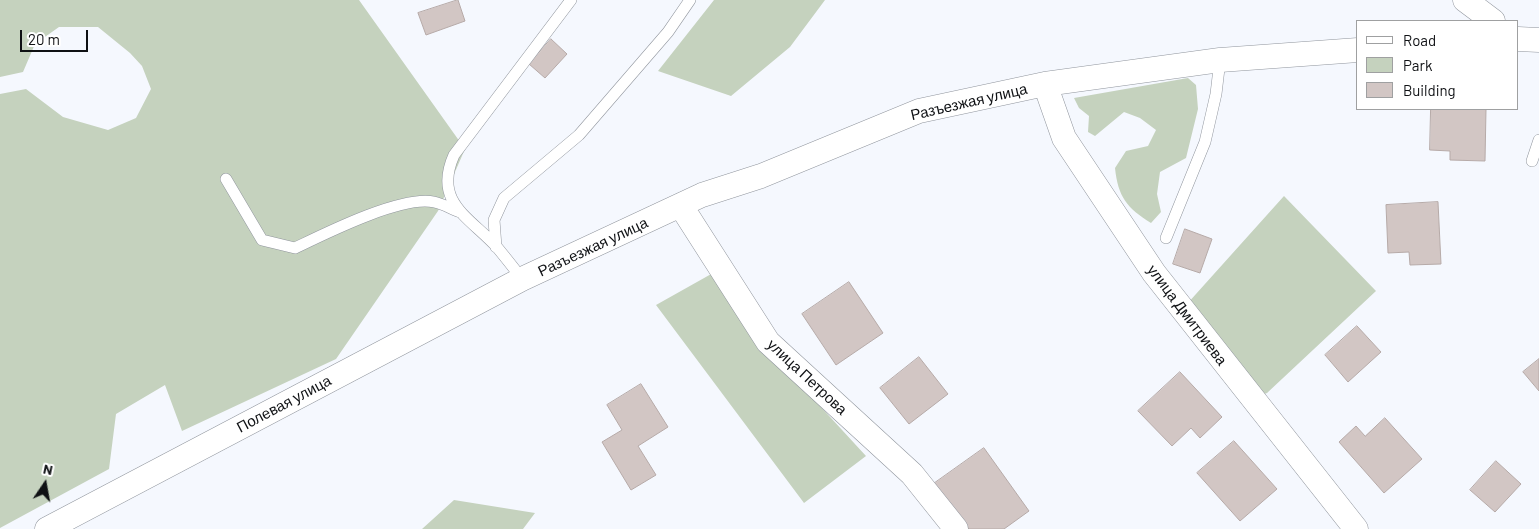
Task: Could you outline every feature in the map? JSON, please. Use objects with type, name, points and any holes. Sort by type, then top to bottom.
[{"type":"street","points":[[1465,0],[1492,20]]},
{"type":"street","points":[[1519,39],[1539,40]]},
{"type":"street","name":"Разъезжая улица","points":[[522,280],[702,195],[761,176],[920,111],[1045,84],[1220,60],[1356,50]]},
{"type":"street","name":"улица Дмитриева","points":[[1045,84],[1064,138],[1154,273],[1356,529]]},
{"type":"street","name":"улица Петрова","points":[[681,206],[768,342],[912,474],[956,529]]},
{"type":"street","name":"Полевая улица","points":[[46,529],[522,280]]},
{"type":"lane","points":[[522,280],[496,247],[460,212],[450,198],[447,180],[449,166],[454,155],[571,0]]},
{"type":"lane","points":[[496,247],[494,220],[504,198],[579,135],[668,32],[690,0]]},
{"type":"lane","points":[[1166,238],[1205,142],[1216,94],[1220,60]]},
{"type":"lane","points":[[1532,161],[1539,140]]},
{"type":"lane","points":[[226,179],[262,240],[295,248],[345,224],[411,203],[435,202],[460,212]]},
{"type":"green space","points":[[0,0],[359,0],[465,149],[438,211],[336,359],[182,431],[165,385],[116,414],[109,469],[0,528],[0,94],[26,89],[63,117],[108,130],[136,118],[151,89],[142,66],[130,53],[98,27],[59,27],[35,44],[23,72],[0,77]]},
{"type":"green space","points":[[714,0],[825,0],[790,47],[731,96],[658,71]]},
{"type":"green space","points":[[1188,78],[1196,85],[1198,109],[1186,158],[1160,172],[1157,194],[1161,212],[1151,223],[1125,201],[1116,178],[1115,168],[1126,151],[1148,146],[1156,130],[1140,118],[1124,112],[1095,136],[1088,132],[1089,116],[1079,108],[1074,98]]},
{"type":"green space","points":[[1284,196],[1376,291],[1267,393],[1260,396],[1187,304]]},
{"type":"green space","points":[[713,273],[750,330],[866,456],[804,503],[656,305]]},
{"type":"green space","points":[[454,500],[535,513],[523,529],[422,529]]},
{"type":"building","points":[[458,0],[465,21],[426,35],[418,13]]},
{"type":"building","points":[[551,39],[567,54],[545,78],[529,64]]},
{"type":"building","points":[[1431,110],[1486,110],[1485,161],[1450,160],[1450,151],[1430,150]]},
{"type":"building","points":[[1438,202],[1441,264],[1410,265],[1409,252],[1388,253],[1386,205]]},
{"type":"building","points":[[1185,229],[1212,239],[1200,273],[1173,264]]},
{"type":"building","points":[[849,282],[883,333],[836,365],[802,314]]},
{"type":"building","points":[[1357,326],[1381,352],[1348,382],[1325,355]]},
{"type":"building","points":[[919,357],[948,394],[909,424],[880,388]]},
{"type":"building","points":[[1539,359],[1539,391],[1523,372]]},
{"type":"building","points":[[1180,372],[1222,417],[1200,438],[1191,428],[1172,446],[1138,411]]},
{"type":"building","points":[[641,384],[668,427],[638,446],[656,475],[631,490],[602,442],[622,430],[607,405]]},
{"type":"building","points":[[1385,418],[1422,459],[1384,493],[1339,442],[1356,426],[1365,436]]},
{"type":"building","points":[[1234,441],[1277,489],[1240,521],[1197,473]]},
{"type":"building","points":[[984,448],[1029,511],[1004,529],[964,529],[932,485]]},
{"type":"building","points":[[1496,461],[1521,484],[1495,512],[1470,490]]}]
